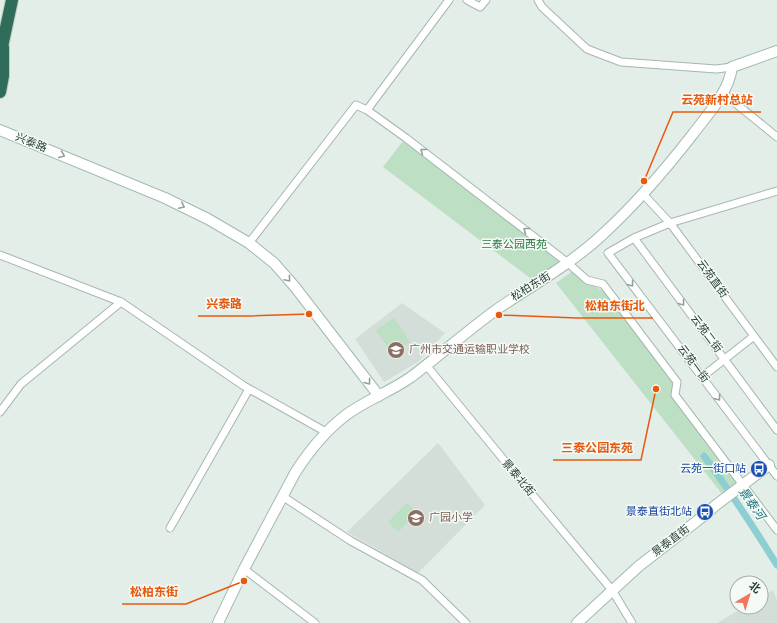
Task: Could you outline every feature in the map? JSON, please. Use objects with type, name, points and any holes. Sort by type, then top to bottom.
[{"type":"highway","points":[[0,92],[3,76],[2,50],[12,0]]},
{"type":"street","points":[[367,110],[449,0]]},
{"type":"street","points":[[467,0],[480,7],[486,0]]},
{"type":"street","points":[[538,0],[542,7],[587,49],[621,62],[716,69],[732,67],[777,51]]},
{"type":"street","name":"松柏东街","points":[[218,623],[282,496],[304,459],[326,432],[346,414],[400,385],[492,313],[568,263],[602,235],[644,194],[692,135],[723,92],[730,77],[732,67]]},
{"type":"street","points":[[723,92],[777,137]]},
{"type":"street","points":[[249,243],[356,105],[367,110],[568,263],[587,280],[603,284],[677,382],[675,395],[777,530]]},
{"type":"street","name":"兴泰路","points":[[0,130],[165,198],[208,219],[249,243],[274,263],[291,282],[379,396]]},
{"type":"street","points":[[634,238],[670,223],[777,191]]},
{"type":"street","name":"云苑直街","points":[[644,194],[670,223],[777,367]]},
{"type":"street","name":"云苑一街","points":[[634,238],[608,252],[777,476]]},
{"type":"street","name":"云苑二街","points":[[634,238],[777,430]]},
{"type":"street","points":[[0,255],[121,302],[244,386],[326,432]]},
{"type":"street","points":[[0,412],[21,384],[121,302]]},
{"type":"street","points":[[702,377],[754,336]]},
{"type":"street","name":"景泰北街","points":[[426,365],[612,590],[632,623]]},
{"type":"street","points":[[170,528],[249,389]]},
{"type":"street","name":"景泰直街","points":[[577,623],[639,566],[731,493],[769,465]]},
{"type":"street","points":[[282,496],[351,541],[422,580],[466,623]]},
{"type":"street","points":[[244,569],[315,623]]},
{"type":"shaded area","name":"广州市交通运输职业学校","points":[[402,303],[445,333],[418,362],[384,382],[355,339]]},
{"type":"shaded area","name":"广园小学","points":[[438,443],[485,505],[418,573],[347,532]]},
{"type":"shaded area","points":[[773,590],[777,600],[777,623],[717,623],[730,615],[769,615],[769,592]]},
{"type":"green space","name":"三泰公园西苑","points":[[403,141],[562,261],[534,281],[383,167]]},
{"type":"green space","points":[[574,270],[586,281],[605,292],[672,382],[674,396],[737,482],[722,494],[556,283]]},
{"type":"green space","points":[[394,318],[410,342],[392,354],[376,330]]},
{"type":"green space","points":[[407,503],[417,513],[398,532],[388,522]]},
{"type":"waterway","name":"景泰河","points":[[704,456],[742,510],[777,565]]},
{"type":"place","name":"云苑新村总站","points":[[644,181]]},
{"type":"place","name":"兴泰路","points":[[309,314]]},
{"type":"place","name":"松柏东街北","points":[[499,315]]},
{"type":"place","name":"广州市交通运输职业学校","points":[[396,350]]},
{"type":"place","name":"三泰公园东苑","points":[[656,389]]},
{"type":"place","name":"云苑一街口站","points":[[759,469]]},
{"type":"place","name":"景泰直街北站","points":[[705,512]]},
{"type":"place","name":"广园小学","points":[[416,518]]},
{"type":"place","name":"松柏东街","points":[[244,581]]}]
